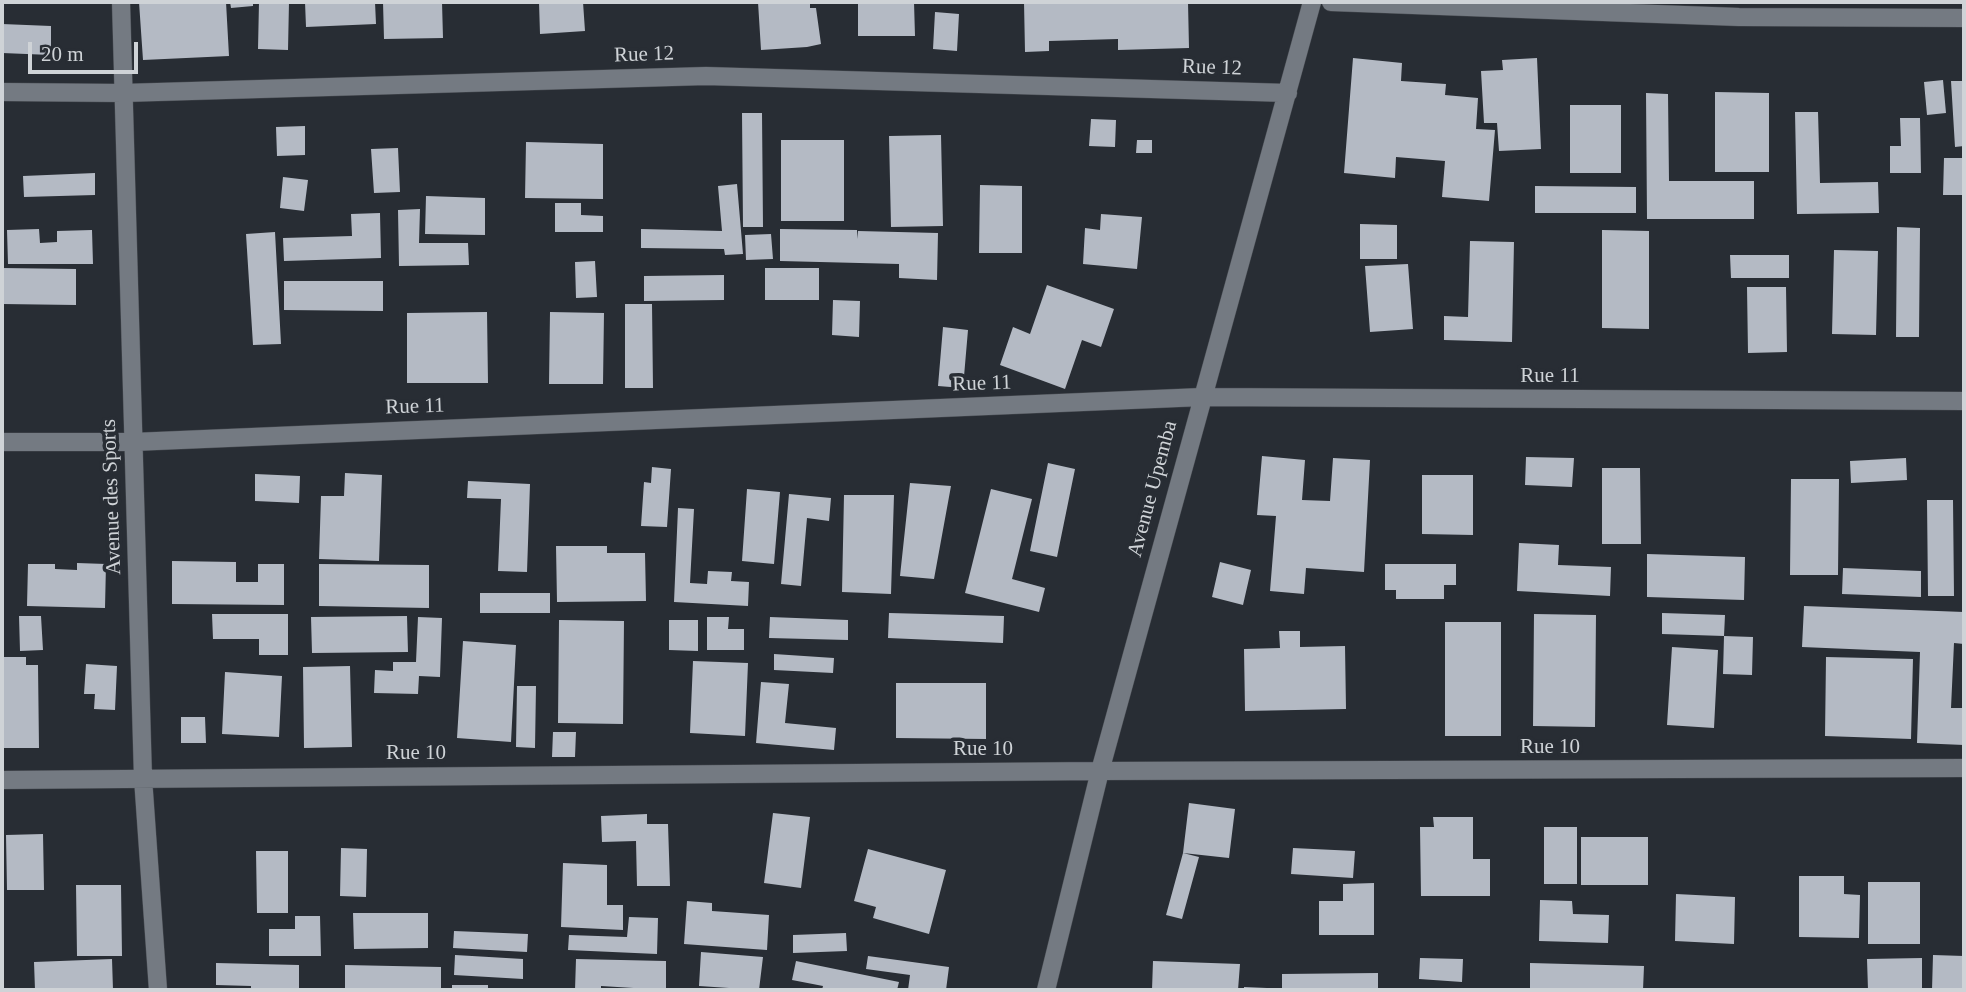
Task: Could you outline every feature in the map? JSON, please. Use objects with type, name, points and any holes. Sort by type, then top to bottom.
[{"type":"street","name":"Avenue des Sports","points":[[121,2],[143,778],[158,990]]},
{"type":"street","name":"Avenue Upemba","points":[[1046,990],[1100,771],[1312,2]]},
{"type":"street","points":[[1331,2],[1739,17],[1964,18]]},
{"type":"street","name":"Rue 12","points":[[2,92],[123,93],[706,76],[1288,93]]},
{"type":"street","name":"Rue 11","points":[[2,442],[133,442],[1202,397],[1964,401]]},
{"type":"street","name":"Rue 10","points":[[2,780],[1100,771],[1964,768]]},
{"type":"building","points":[[139,2],[226,2],[229,56],[143,60]]},
{"type":"building","points":[[230,2],[253,2],[253,6],[231,8]]},
{"type":"building","points":[[259,2],[289,2],[288,50],[258,49]]},
{"type":"building","points":[[305,2],[375,2],[376,24],[306,27]]},
{"type":"building","points":[[383,2],[442,2],[443,38],[384,39]]},
{"type":"building","points":[[539,2],[583,2],[585,31],[540,34]]},
{"type":"building","points":[[758,2],[810,2],[810,8],[816,8],[821,44],[761,50]]},
{"type":"building","points":[[858,2],[914,2],[915,36],[858,36]]},
{"type":"building","points":[[1024,2],[1188,2],[1189,48],[1118,50],[1118,39],[1049,41],[1049,51],[1025,52]]},
{"type":"building","points":[[935,12],[959,14],[957,51],[933,49]]},
{"type":"building","points":[[2,24],[51,26],[51,55],[2,53]]},
{"type":"building","points":[[1353,58],[1402,63],[1401,81],[1446,84],[1445,95],[1478,98],[1476,129],[1495,130],[1489,201],[1442,197],[1445,161],[1396,157],[1395,178],[1344,173]]},
{"type":"building","points":[[1537,58],[1541,149],[1499,151],[1497,123],[1484,123],[1481,71],[1503,70],[1502,60]]},
{"type":"building","points":[[1943,80],[1946,113],[1927,115],[1924,82]]},
{"type":"building","points":[[1951,81],[1964,81],[1964,146],[1955,147]]},
{"type":"building","points":[[1715,92],[1769,93],[1769,172],[1715,172]]},
{"type":"building","points":[[1646,93],[1668,94],[1669,181],[1754,181],[1754,219],[1647,219]]},
{"type":"building","points":[[1570,105],[1621,105],[1621,173],[1570,173]]},
{"type":"building","points":[[1795,112],[1818,112],[1820,183],[1878,182],[1879,213],[1797,214]]},
{"type":"building","points":[[742,113],[762,113],[763,227],[743,227]]},
{"type":"building","points":[[1900,118],[1920,118],[1921,173],[1890,173],[1890,146],[1901,146]]},
{"type":"building","points":[[1091,119],[1116,120],[1115,147],[1089,146]]},
{"type":"building","points":[[305,126],[305,155],[277,156],[276,127]]},
{"type":"building","points":[[941,135],[943,226],[891,227],[889,136]]},
{"type":"building","points":[[781,140],[844,140],[844,221],[781,221]]},
{"type":"building","points":[[1137,140],[1152,140],[1152,153],[1136,153]]},
{"type":"building","points":[[526,142],[603,144],[603,199],[525,198]]},
{"type":"building","points":[[398,148],[400,192],[374,193],[371,149]]},
{"type":"building","points":[[1944,158],[1964,158],[1964,195],[1943,195]]},
{"type":"building","points":[[95,173],[95,195],[24,197],[23,176]]},
{"type":"building","points":[[283,177],[308,180],[304,211],[280,208]]},
{"type":"building","points":[[737,184],[743,254],[725,255],[724,249],[641,248],[641,229],[722,231],[718,186]]},
{"type":"building","points":[[980,185],[1022,186],[1022,253],[979,253]]},
{"type":"building","points":[[1535,186],[1636,187],[1636,213],[1535,213]]},
{"type":"building","points":[[426,196],[485,198],[485,235],[425,234]]},
{"type":"building","points":[[555,203],[581,203],[581,215],[603,216],[603,232],[555,232]]},
{"type":"building","points":[[420,209],[419,243],[468,243],[469,265],[399,266],[398,210]]},
{"type":"building","points":[[380,213],[381,258],[284,261],[283,238],[352,236],[351,214]]},
{"type":"building","points":[[1101,214],[1142,217],[1137,269],[1083,264],[1085,228],[1100,230]]},
{"type":"building","points":[[1360,224],[1397,225],[1397,259],[1360,259]]},
{"type":"building","points":[[1897,227],[1920,228],[1919,337],[1896,337]]},
{"type":"building","points":[[39,229],[40,243],[57,242],[57,231],[92,230],[93,264],[8,264],[7,230]]},
{"type":"building","points":[[780,229],[857,230],[857,239],[858,231],[938,233],[937,280],[899,278],[899,264],[780,261]]},
{"type":"building","points":[[1602,230],[1649,231],[1649,329],[1602,328]]},
{"type":"building","points":[[275,232],[281,344],[253,345],[246,234]]},
{"type":"building","points":[[771,234],[773,259],[746,260],[745,235]]},
{"type":"building","points":[[1470,241],[1514,242],[1512,342],[1444,340],[1444,316],[1468,317]]},
{"type":"building","points":[[1834,250],[1878,251],[1876,335],[1832,334]]},
{"type":"building","points":[[1730,255],[1789,255],[1789,278],[1731,278]]},
{"type":"building","points":[[595,261],[597,297],[576,298],[575,262]]},
{"type":"building","points":[[1408,264],[1413,329],[1370,332],[1365,266]]},
{"type":"building","points":[[2,268],[76,269],[76,305],[2,304]]},
{"type":"building","points":[[765,268],[819,268],[819,300],[765,300]]},
{"type":"building","points":[[724,275],[724,300],[644,301],[644,276]]},
{"type":"building","points":[[284,281],[383,281],[383,311],[284,310]]},
{"type":"building","points":[[1047,285],[1114,309],[1101,347],[1082,340],[1065,389],[1000,365],[1013,327],[1030,334]]},
{"type":"building","points":[[1747,287],[1786,287],[1787,352],[1748,353]]},
{"type":"building","points":[[833,300],[860,301],[859,337],[832,335]]},
{"type":"building","points":[[625,304],[652,304],[653,388],[625,388]]},
{"type":"building","points":[[487,312],[488,383],[407,383],[407,313]]},
{"type":"building","points":[[550,312],[604,313],[603,384],[549,384]]},
{"type":"building","points":[[943,327],[968,330],[963,388],[938,386]]},
{"type":"building","points":[[1262,456],[1305,460],[1302,500],[1330,501],[1333,458],[1370,460],[1364,572],[1306,568],[1304,594],[1270,591],[1276,516],[1257,515]]},
{"type":"building","points":[[1526,457],[1574,458],[1572,487],[1525,485]]},
{"type":"building","points":[[1906,458],[1907,480],[1851,483],[1850,461]]},
{"type":"building","points":[[1048,463],[1075,469],[1057,557],[1030,551]]},
{"type":"building","points":[[652,467],[671,469],[667,527],[641,526],[644,482],[651,483]]},
{"type":"building","points":[[1602,468],[1640,468],[1641,544],[1602,544]]},
{"type":"building","points":[[345,473],[382,475],[379,561],[319,559],[321,496],[344,496]]},
{"type":"building","points":[[255,474],[300,476],[299,503],[255,501]]},
{"type":"building","points":[[1422,475],[1473,475],[1473,535],[1422,534]]},
{"type":"building","points":[[1791,479],[1839,479],[1838,575],[1790,575]]},
{"type":"building","points":[[468,481],[530,484],[527,572],[498,571],[501,499],[467,498]]},
{"type":"building","points":[[910,483],[951,486],[934,579],[900,576]]},
{"type":"building","points":[[747,489],[780,492],[774,564],[742,561]]},
{"type":"building","points":[[991,489],[1032,499],[1012,579],[1045,588],[1039,612],[965,593]]},
{"type":"building","points":[[789,494],[831,498],[829,521],[807,518],[801,586],[781,584]]},
{"type":"building","points":[[844,495],[894,495],[891,594],[842,592]]},
{"type":"building","points":[[1927,500],[1953,500],[1954,596],[1928,596]]},
{"type":"building","points":[[678,508],[694,509],[690,583],[707,584],[708,571],[732,572],[731,581],[749,582],[748,606],[674,602]]},
{"type":"building","points":[[1519,543],[1559,545],[1558,565],[1611,567],[1610,596],[1517,591]]},
{"type":"building","points":[[556,546],[607,546],[607,553],[645,553],[646,601],[557,602]]},
{"type":"building","points":[[1647,554],[1745,557],[1744,600],[1647,597]]},
{"type":"building","points":[[172,561],[236,562],[236,582],[258,582],[258,564],[284,564],[284,605],[172,604]]},
{"type":"building","points":[[1220,562],[1251,570],[1243,605],[1212,597]]},
{"type":"building","points":[[77,563],[106,564],[105,608],[27,606],[28,564],[55,564],[55,569],[77,570]]},
{"type":"building","points":[[319,564],[429,565],[429,608],[319,606]]},
{"type":"building","points":[[1385,564],[1456,564],[1456,585],[1444,585],[1444,599],[1396,599],[1396,590],[1385,590]]},
{"type":"building","points":[[1843,568],[1921,571],[1921,597],[1842,594]]},
{"type":"building","points":[[480,593],[550,593],[550,613],[480,613]]},
{"type":"building","points":[[1804,606],[1964,612],[1964,644],[1954,643],[1951,708],[1964,708],[1964,745],[1917,743],[1920,652],[1802,647]]},
{"type":"building","points":[[889,613],[1004,616],[1003,643],[888,638]]},
{"type":"building","points":[[1662,613],[1725,615],[1724,636],[1662,634]]},
{"type":"building","points":[[212,614],[288,614],[288,655],[259,655],[259,639],[213,639]]},
{"type":"building","points":[[1534,614],[1596,615],[1595,727],[1533,726]]},
{"type":"building","points":[[19,616],[41,616],[43,650],[20,651]]},
{"type":"building","points":[[407,616],[408,652],[312,653],[311,617]]},
{"type":"building","points":[[418,617],[442,618],[440,677],[419,676],[418,694],[374,693],[375,670],[393,671],[393,662],[416,662]]},
{"type":"building","points":[[707,617],[729,617],[728,629],[744,629],[744,650],[707,650]]},
{"type":"building","points":[[770,617],[848,620],[848,640],[769,638]]},
{"type":"building","points":[[559,620],[624,621],[623,724],[558,723]]},
{"type":"building","points":[[669,620],[698,620],[698,651],[669,650]]},
{"type":"building","points":[[1445,622],[1501,622],[1501,736],[1445,736]]},
{"type":"building","points":[[1279,631],[1300,631],[1300,647],[1345,646],[1346,709],[1245,711],[1244,649],[1280,648]]},
{"type":"building","points":[[1724,636],[1753,637],[1752,675],[1723,674]]},
{"type":"building","points":[[463,641],[516,645],[511,742],[457,738]]},
{"type":"building","points":[[1672,647],[1718,650],[1714,728],[1667,725]]},
{"type":"building","points":[[774,654],[834,658],[833,673],[774,670]]},
{"type":"building","points":[[2,657],[26,657],[26,665],[38,665],[39,748],[2,748]]},
{"type":"building","points":[[1826,657],[1913,659],[1911,739],[1825,736]]},
{"type":"building","points":[[693,661],[748,663],[745,736],[690,733]]},
{"type":"building","points":[[86,664],[117,666],[115,710],[94,709],[95,694],[84,694]]},
{"type":"building","points":[[350,666],[352,747],[304,748],[303,667]]},
{"type":"building","points":[[225,672],[282,676],[279,737],[222,734]]},
{"type":"building","points":[[761,682],[789,684],[785,723],[836,728],[834,750],[756,743]]},
{"type":"building","points":[[896,683],[986,683],[986,739],[896,738]]},
{"type":"building","points":[[517,686],[536,686],[535,748],[516,747]]},
{"type":"building","points":[[181,717],[205,717],[206,743],[181,743]]},
{"type":"building","points":[[553,732],[576,732],[575,757],[552,757]]},
{"type":"building","points":[[1189,803],[1235,809],[1229,858],[1183,853]]},
{"type":"building","points":[[773,813],[810,817],[801,888],[764,883]]},
{"type":"building","points":[[647,814],[647,824],[668,824],[670,886],[637,886],[636,841],[602,842],[601,816]]},
{"type":"building","points":[[1433,817],[1473,817],[1473,859],[1490,859],[1490,896],[1421,896],[1420,827],[1434,827]]},
{"type":"building","points":[[1544,827],[1577,827],[1577,884],[1544,884]]},
{"type":"building","points":[[43,834],[44,890],[7,890],[6,835]]},
{"type":"building","points":[[1581,837],[1648,837],[1648,885],[1581,885]]},
{"type":"building","points":[[341,848],[367,849],[366,897],[340,896]]},
{"type":"building","points":[[1293,848],[1355,851],[1353,878],[1291,874]]},
{"type":"building","points":[[868,849],[946,870],[929,934],[873,918],[876,907],[854,901]]},
{"type":"building","points":[[256,851],[288,851],[288,913],[257,913]]},
{"type":"building","points":[[1183,853],[1199,857],[1182,919],[1166,915]]},
{"type":"building","points":[[563,863],[607,865],[607,905],[623,905],[623,930],[561,927]]},
{"type":"building","points":[[1799,876],[1844,876],[1844,894],[1860,895],[1859,938],[1799,937]]},
{"type":"building","points":[[1868,882],[1920,882],[1920,944],[1868,944]]},
{"type":"building","points":[[1374,883],[1374,935],[1319,935],[1319,901],[1343,901],[1343,884]]},
{"type":"building","points":[[76,885],[121,885],[122,956],[77,956]]},
{"type":"building","points":[[1676,894],[1735,897],[1734,944],[1675,941]]},
{"type":"building","points":[[1540,900],[1572,901],[1573,914],[1609,915],[1608,943],[1539,941]]},
{"type":"building","points":[[687,901],[712,903],[712,911],[769,915],[767,950],[684,944]]},
{"type":"building","points":[[353,913],[428,913],[428,948],[354,949]]},
{"type":"building","points":[[295,916],[320,916],[321,956],[269,956],[269,929],[295,929]]},
{"type":"building","points":[[629,917],[658,918],[657,954],[568,950],[569,935],[627,937]]},
{"type":"building","points":[[454,931],[528,934],[527,952],[453,948]]},
{"type":"building","points":[[846,933],[847,951],[793,953],[793,935]]},
{"type":"building","points":[[701,952],[763,957],[759,990],[699,986]]},
{"type":"building","points":[[455,955],[523,959],[523,979],[454,975]]},
{"type":"building","points":[[1933,955],[1964,956],[1964,990],[1932,990]]},
{"type":"building","points":[[868,956],[949,967],[946,990],[908,990],[910,975],[866,969]]},
{"type":"building","points":[[1420,958],[1463,959],[1462,982],[1419,979]]},
{"type":"building","points":[[1922,958],[1922,990],[1868,990],[1867,959]]},
{"type":"building","points":[[112,959],[113,990],[35,990],[34,962]]},
{"type":"building","points":[[576,959],[666,961],[666,990],[601,986],[601,990],[575,990]]},
{"type":"building","points":[[796,961],[899,982],[897,990],[822,990],[823,986],[792,980]]},
{"type":"building","points":[[1153,961],[1240,964],[1238,990],[1152,990]]},
{"type":"building","points":[[216,963],[299,965],[299,990],[251,990],[251,986],[216,985]]},
{"type":"building","points":[[1530,963],[1644,966],[1643,990],[1530,990]]},
{"type":"building","points":[[345,965],[441,967],[441,990],[345,990]]},
{"type":"building","points":[[1378,973],[1378,990],[1282,990],[1282,974]]},
{"type":"building","points":[[452,985],[488,985],[488,990],[452,990]]},
{"type":"building","points":[[1244,987],[1267,988],[1267,990],[1244,990]]}]
